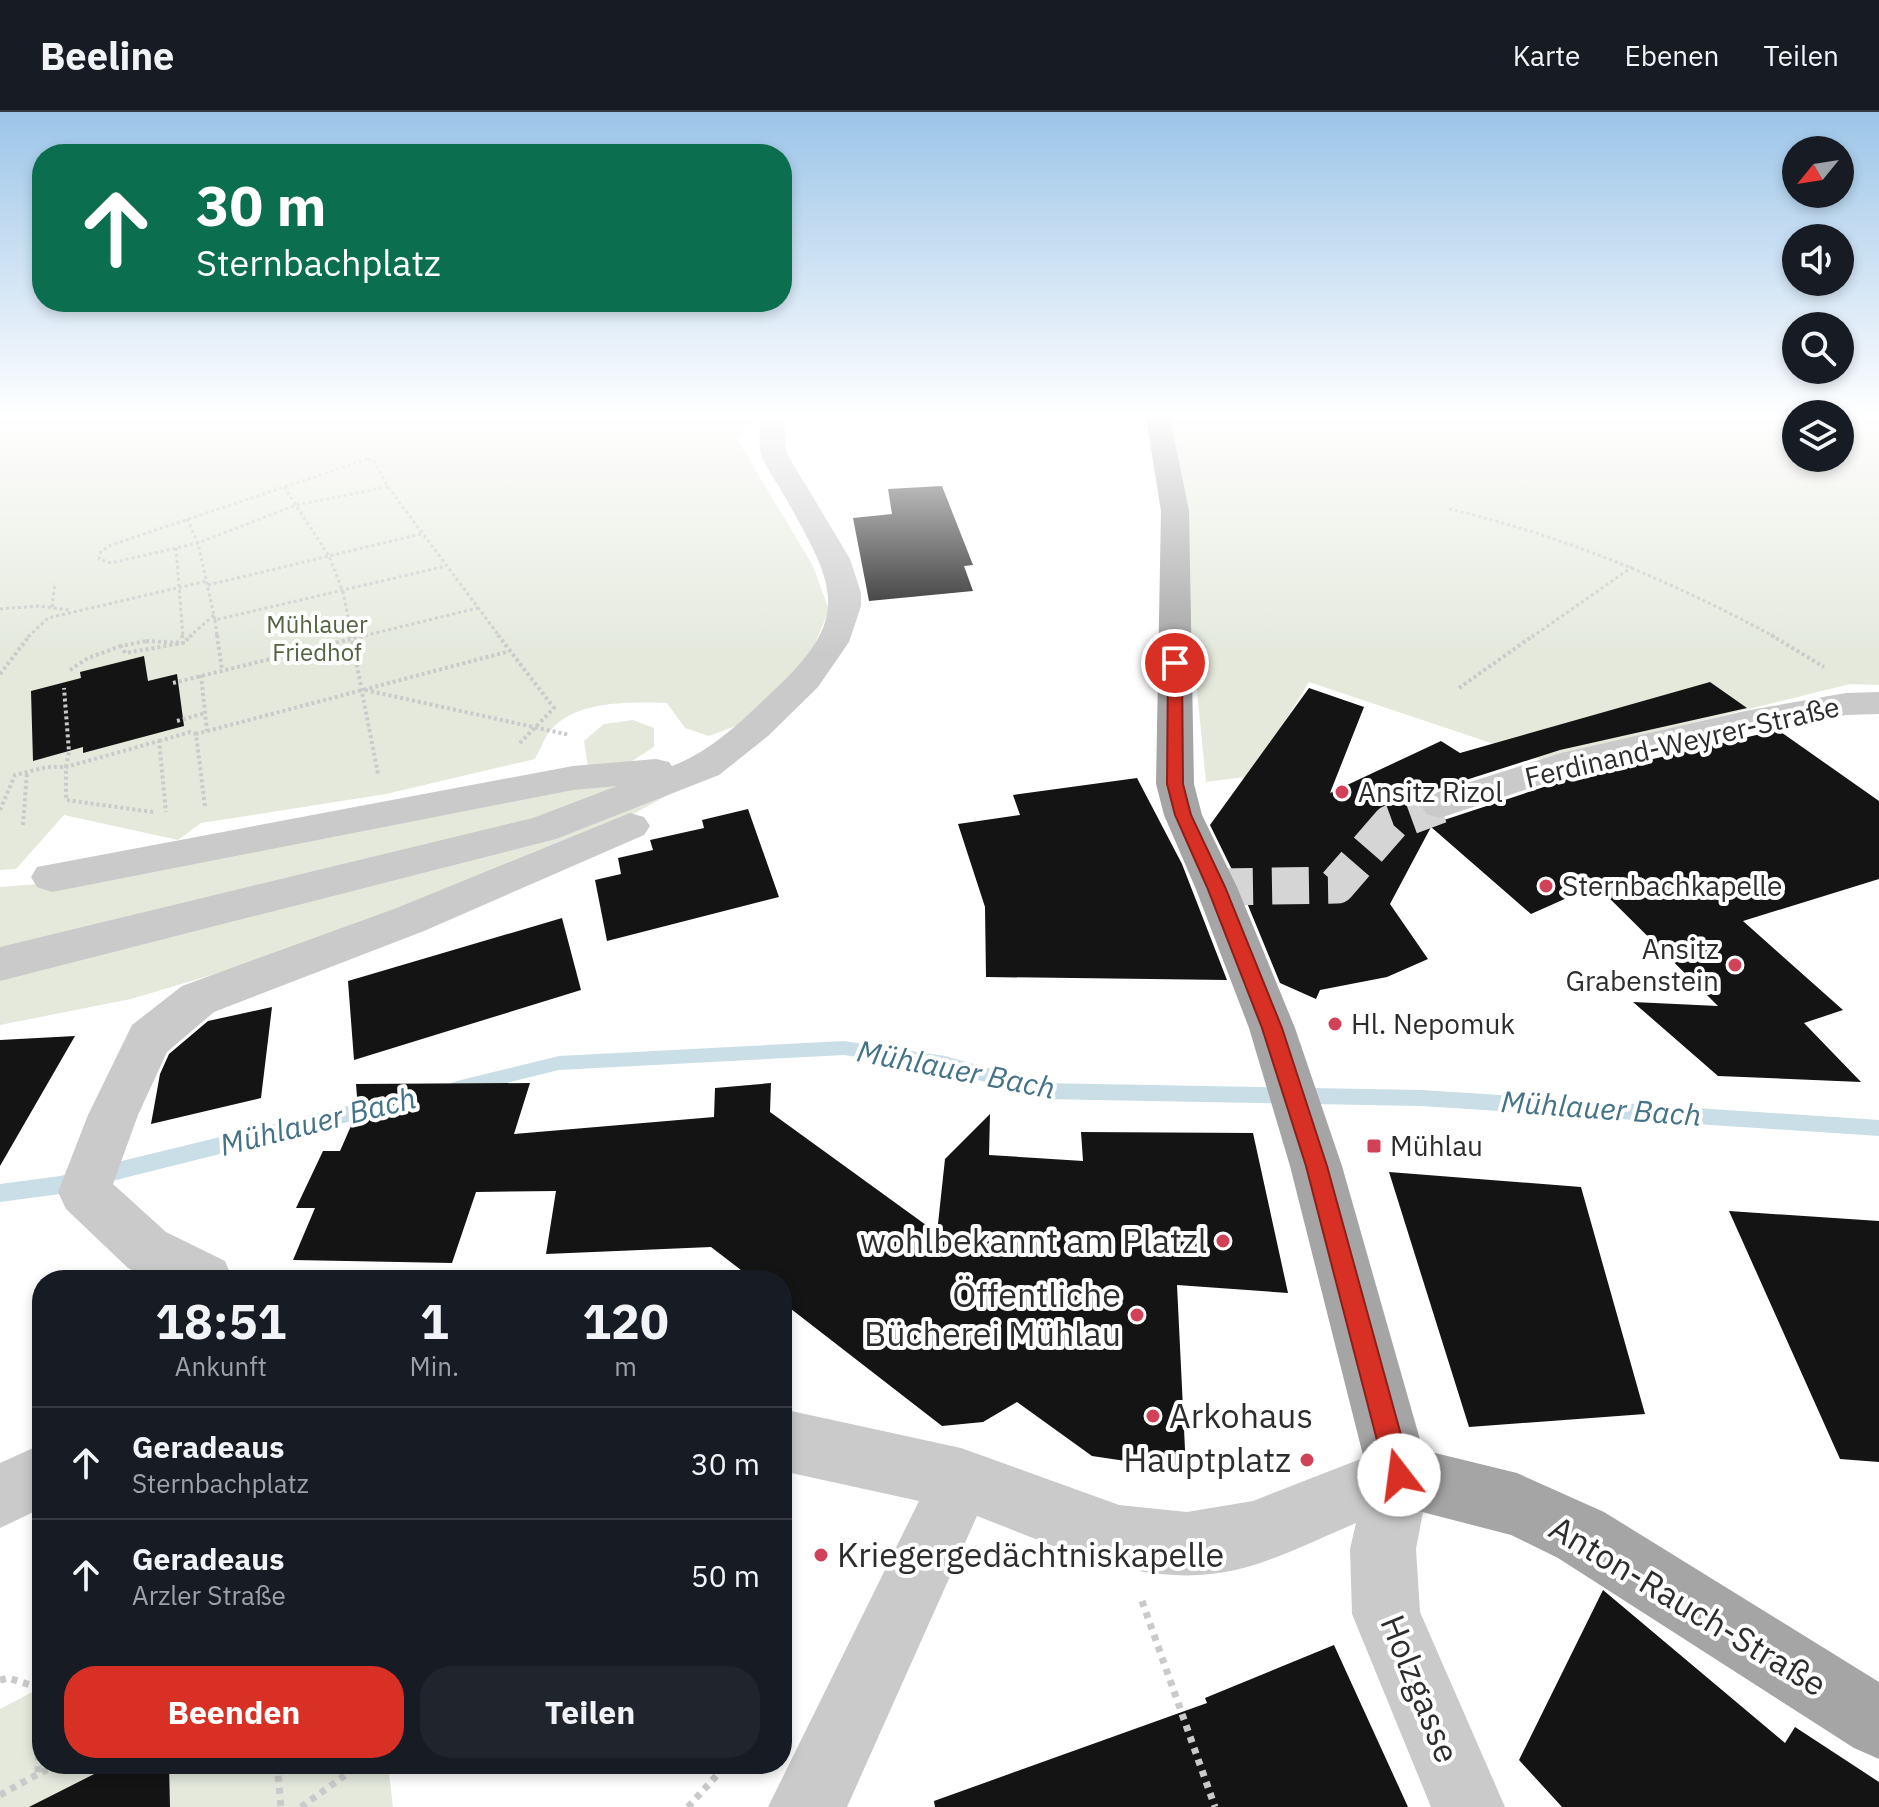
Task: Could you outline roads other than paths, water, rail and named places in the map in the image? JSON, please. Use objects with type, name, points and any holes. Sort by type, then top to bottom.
[{"type":"main road","points":[[1172,496],[1175,511],[1175,784],[1183,815],[1216,887],[1272,1028],[1316,1166],[1399,1475]]},
{"type":"main road","name":"Anton-Rauch-Straße","points":[[1399,1475],[1517,1505],[1581,1535],[1879,1723]]},
{"type":"street","points":[[0,964],[542,829],[706,767],[766,719],[806,680],[833,642],[846,593],[835,559],[799,496]]},
{"type":"street","name":"Ferdinand-Weyrer-Straße","points":[[1440,805],[1561,765],[1745,722],[1846,704],[1874,703]]},
{"type":"street","points":[[52,877],[573,778],[706,767]]},
{"type":"street","points":[[186,1270],[147,1250],[84,1192],[113,1115],[149,1039],[198,999],[409,920],[694,798],[706,767]]},
{"type":"street","points":[[792,1442],[961,1479],[1119,1537],[1187,1544],[1253,1533],[1399,1475]]},
{"type":"street","name":"Holzgasse","points":[[1399,1475],[1383,1549],[1386,1614],[1468,1807]]},
{"type":"street","points":[[805,1807],[816,1792],[856,1708],[961,1479]]},
{"type":"street","points":[[0,1496],[32,1480]]},
{"type":"waterway","name":"Mühlauer Bach","points":[[457,1088],[559,1063],[844,1048],[945,1063],[1041,1091],[1422,1098],[1879,1128]]},
{"type":"waterway","name":"Mühlauer Bach","points":[[0,1193],[60,1185],[376,1107]]},
{"type":"tunnel","points":[[1216,887],[1337,885],[1391,823],[1440,805]]},
{"type":"place","name":"Ansitz Rizol","points":[[1342,792]]},
{"type":"place","name":"Sternbachkapelle","points":[[1546,886]]},
{"type":"place","name":"Ansitz Grabenstein","points":[[1735,965]]},
{"type":"place","name":"Hl. Nepomuk","points":[[1335,1024]]},
{"type":"place","name":"Mühlau","points":[[1374,1146]]},
{"type":"place","name":"wohlbekannt am Platzl","points":[[1223,1241]]},
{"type":"place","name":"Öffentliche Bücherei Mühlau","points":[[1137,1315]]},
{"type":"place","name":"Arkohaus","points":[[1153,1416]]},
{"type":"place","name":"Hauptplatz","points":[[1307,1460]]},
{"type":"place","name":"Kriegergedächtniskapelle","points":[[821,1555]]},
{"type":"park label","name":"Mühlauer Friedhof","points":[[317,639]]}]
